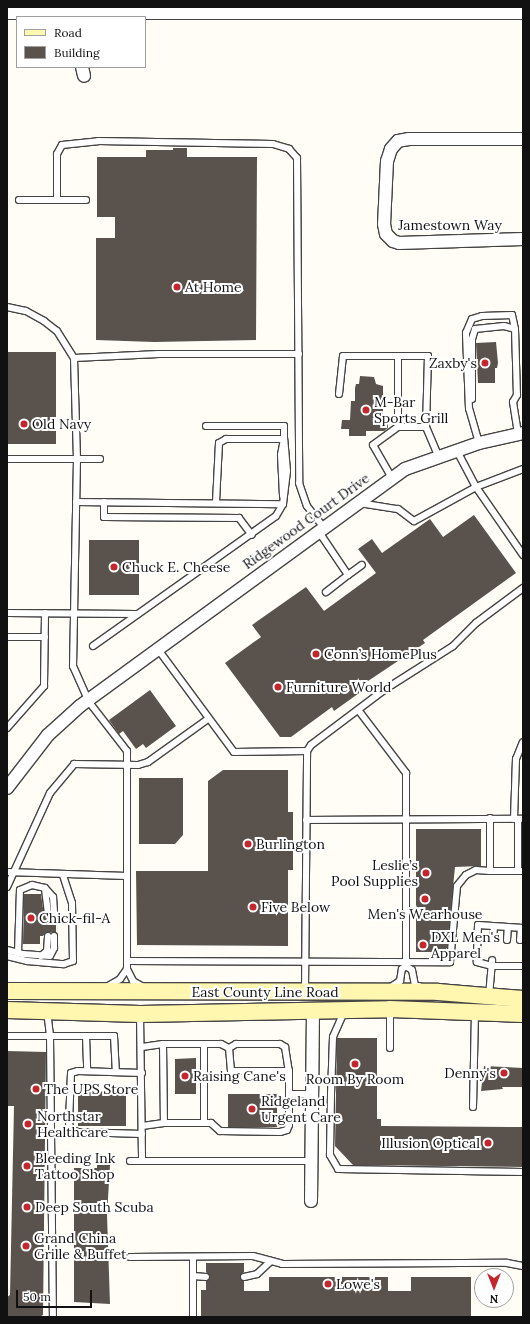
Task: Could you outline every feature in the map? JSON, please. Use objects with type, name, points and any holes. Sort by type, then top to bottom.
[{"type":"main road","name":"East County Line Road","points":[[7,991],[452,993],[488,998],[523,999]]},
{"type":"main road","name":"East County Line Road","points":[[7,1010],[47,1010],[140,1014],[344,1012],[390,1009],[476,1011],[523,1014]]},
{"type":"street","points":[[7,13],[523,14]]},
{"type":"street","name":"Jamestown Way","points":[[523,139],[409,139],[398,142],[391,149],[387,161],[384,224],[386,234],[393,241],[399,243],[523,239]]},
{"type":"street","name":"Ridgewood Court Drive","points":[[9,782],[48,735],[157,648],[405,469],[479,443],[521,433]]},
{"type":"street","points":[[311,1201],[313,1012]]},
{"type":"lane","points":[[57,200],[57,154],[62,145],[98,141],[273,144],[289,149],[297,158],[299,483],[307,506],[348,575]]},
{"type":"lane","points":[[19,200],[86,200]]},
{"type":"lane","points":[[7,307],[26,311],[44,321],[57,331],[74,358],[77,459],[73,666],[89,702],[127,751],[127,969],[137,984],[164,992]]},
{"type":"lane","points":[[479,443],[470,409],[467,326],[472,319],[482,316],[512,315],[515,329],[517,395],[513,402],[521,433]]},
{"type":"lane","points":[[470,409],[473,391],[472,338],[475,328],[504,326],[515,329]]},
{"type":"lane","points":[[74,358],[153,354],[299,354]]},
{"type":"lane","points":[[339,394],[343,356],[428,356],[426,427],[439,458]]},
{"type":"lane","points":[[398,356],[398,427]]},
{"type":"lane","points":[[93,646],[252,535],[276,516],[283,504],[282,455],[284,426],[206,426]]},
{"type":"lane","points":[[392,478],[373,445],[398,427],[426,427]]},
{"type":"lane","points":[[216,503],[218,443],[226,439],[284,439]]},
{"type":"lane","points":[[457,451],[476,487],[523,555]]},
{"type":"lane","points":[[7,459],[100,460]]},
{"type":"lane","points":[[357,503],[398,509],[414,521],[476,487],[523,469]]},
{"type":"lane","points":[[76,502],[283,504]]},
{"type":"lane","points":[[104,502],[104,517],[239,518],[252,535]]},
{"type":"lane","points":[[326,592],[362,565]]},
{"type":"lane","points":[[305,992],[307,751],[311,745],[359,711],[384,690],[453,646],[476,623],[523,588]]},
{"type":"lane","points":[[7,614],[137,614]]},
{"type":"lane","points":[[7,728],[44,686],[45,614]]},
{"type":"lane","points":[[7,637],[45,637]]},
{"type":"lane","points":[[157,648],[208,719],[234,752],[307,751]]},
{"type":"lane","points":[[359,711],[406,773],[406,964],[394,986],[376,992]]},
{"type":"lane","points":[[7,887],[10,873],[50,793],[74,764],[138,765],[148,762],[208,719]]},
{"type":"lane","points":[[127,961],[406,964],[450,962],[457,886],[466,874],[476,870],[521,871],[516,759],[523,742]]},
{"type":"lane","points":[[490,818],[490,871]]},
{"type":"lane","points":[[306,820],[518,819]]},
{"type":"lane","points":[[10,873],[63,876],[127,876]]},
{"type":"lane","points":[[7,956],[64,964],[73,961],[72,903],[63,876]]},
{"type":"lane","points":[[18,953],[20,890],[32,885],[45,888],[51,913]]},
{"type":"lane","points":[[520,940],[522,928],[478,925],[477,962],[520,965]]},
{"type":"lane","points":[[494,926],[494,939]]},
{"type":"lane","points":[[507,940],[508,927]]},
{"type":"lane","points":[[7,950],[41,956],[47,951],[51,936]]},
{"type":"lane","points":[[488,998],[492,963]]},
{"type":"lane","points":[[406,964],[412,970],[414,986],[437,987],[452,993]]},
{"type":"lane","points":[[91,991],[113,984],[127,969]]},
{"type":"lane","points":[[390,1009],[390,1048]]},
{"type":"lane","points":[[47,1010],[50,1036],[53,1317]]},
{"type":"lane","points":[[473,1107],[476,1011]]},
{"type":"lane","points":[[344,1012],[333,1037],[330,1154],[338,1169],[523,1172]]},
{"type":"lane","points":[[140,1014],[142,1047],[142,1161]]},
{"type":"lane","points":[[7,1036],[114,1036],[116,1072]]},
{"type":"lane","points":[[86,1036],[87,1071]]},
{"type":"lane","points":[[142,1047],[164,1044],[220,1044],[229,1048]]},
{"type":"lane","points":[[164,1044],[164,1123]]},
{"type":"lane","points":[[204,1044],[204,1123]]},
{"type":"lane","points":[[142,1126],[164,1123],[204,1123],[215,1124],[220,1131],[280,1132],[287,1130],[289,1125],[289,1071],[285,1047],[280,1044],[236,1044],[229,1048]]},
{"type":"lane","points":[[229,1048],[231,1071],[289,1071]]},
{"type":"lane","points":[[142,1073],[87,1071],[71,1073],[69,1078],[69,1123],[72,1130],[78,1132],[142,1134]]},
{"type":"lane","points":[[289,1094],[312,1094]]},
{"type":"lane","points":[[130,1161],[311,1161]]},
{"type":"lane","points":[[130,1257],[253,1256],[282,1264],[507,1263],[523,1266]]},
{"type":"lane","points":[[193,1257],[193,1317]]},
{"type":"lane","points":[[244,1277],[257,1274],[270,1261]]},
{"type":"lane","points":[[193,1276],[206,1276]]},
{"type":"building","name":"At Home","points":[[173,148],[187,148],[187,157],[257,157],[256,340],[154,342],[96,340],[96,238],[115,238],[115,217],[97,217],[97,157],[146,157],[146,150],[173,150]]},
{"type":"building","name":"Zaxby's","points":[[496,342],[498,363],[497,368],[495,368],[495,383],[478,383],[476,343]]},
{"type":"building","points":[[7,352],[56,352],[56,444],[7,444]]},
{"type":"building","name":"M-Bar Sports Grill","points":[[360,376],[374,377],[376,384],[383,386],[383,419],[388,419],[388,428],[384,431],[366,431],[366,436],[349,436],[349,429],[341,429],[342,420],[350,420],[351,401],[355,401],[355,388],[356,384],[359,384]]},
{"type":"building","points":[[474,515],[516,573],[423,640],[425,643],[359,687],[362,691],[334,711],[332,707],[291,737],[280,737],[225,663],[261,637],[252,625],[306,587],[324,611],[376,573],[358,549],[372,539],[382,553],[430,519],[443,537]]},
{"type":"building","name":"Chuck E. Cheese","points":[[89,540],[139,540],[139,595],[89,595]]},
{"type":"building","points":[[150,690],[176,726],[146,748],[143,744],[136,749],[123,731],[119,734],[109,720]]},
{"type":"building","points":[[223,770],[288,770],[288,812],[293,812],[293,870],[288,870],[288,946],[137,945],[136,871],[208,871],[208,781]]},
{"type":"building","points":[[139,778],[183,778],[183,835],[175,844],[139,844]]},
{"type":"building","points":[[416,829],[481,829],[481,866],[455,867],[447,948],[442,952],[416,952]]},
{"type":"building","name":"Chick-fil-A","points":[[24,894],[41,894],[44,915],[56,917],[56,932],[46,932],[43,936],[40,936],[40,944],[23,944]]},
{"type":"building","points":[[337,1038],[377,1038],[377,1119],[381,1119],[381,1126],[523,1127],[523,1167],[353,1165],[335,1146]]},
{"type":"building","points":[[7,1051],[46,1052],[43,1315],[39,1317],[7,1317],[7,1297],[10,1295],[14,1106],[7,1106]]},
{"type":"building","name":"Raising Cane's","points":[[196,1058],[196,1094],[175,1094],[175,1059]]},
{"type":"building","name":"Denny's","points":[[484,1066],[523,1068],[523,1087],[502,1087],[503,1089],[481,1091]]},
{"type":"building","points":[[126,1091],[126,1126],[78,1126],[78,1092]]},
{"type":"building","points":[[228,1094],[277,1094],[277,1127],[228,1127]]},
{"type":"building","points":[[97,1165],[110,1165],[107,1215],[110,1304],[74,1302],[74,1168],[97,1168]]},
{"type":"building","name":"Lowe's","points":[[206,1263],[244,1263],[244,1272],[240,1278],[244,1281],[244,1291],[269,1291],[269,1277],[388,1277],[388,1291],[411,1291],[411,1277],[471,1277],[471,1317],[201,1317],[201,1290],[206,1290],[206,1281],[210,1278],[206,1272]]},
{"type":"place","name":"At Home","points":[[177,287]]},
{"type":"place","name":"Zaxby's","points":[[485,363]]},
{"type":"place","name":"M-Bar Sports Grill","points":[[366,410]]},
{"type":"place","name":"Old Navy","points":[[24,424]]},
{"type":"place","name":"Chuck E. Cheese","points":[[114,567]]},
{"type":"place","name":"Conn’s HomePlus","points":[[316,654]]},
{"type":"place","name":"Furniture World","points":[[278,687]]},
{"type":"place","name":"Burlington","points":[[248,844]]},
{"type":"place","name":"Leslie’s Pool Supplies","points":[[426,873]]},
{"type":"place","name":"Men's Wearhouse","points":[[425,899]]},
{"type":"place","name":"Five Below","points":[[253,907]]},
{"type":"place","name":"Chick-fil-A","points":[[31,918]]},
{"type":"place","name":"DXL Men's Apparel","points":[[423,945]]},
{"type":"place","name":"Room By Room","points":[[355,1064]]},
{"type":"place","name":"Denny's","points":[[504,1073]]},
{"type":"place","name":"Raising Cane's","points":[[185,1076]]},
{"type":"place","name":"The UPS Store","points":[[36,1089]]},
{"type":"place","name":"Ridgeland Urgent Care","points":[[252,1109]]},
{"type":"place","name":"Northstar Healthcare","points":[[28,1124]]},
{"type":"place","name":"Illusion Optical","points":[[488,1143]]},
{"type":"place","name":"Bleeding Ink Tattoo Shop","points":[[27,1166]]},
{"type":"place","name":"Deep South Scuba","points":[[27,1207]]},
{"type":"place","name":"Grand China Grille & Buffet","points":[[26,1246]]},
{"type":"place","name":"Lowe's","points":[[328,1284]]}]
